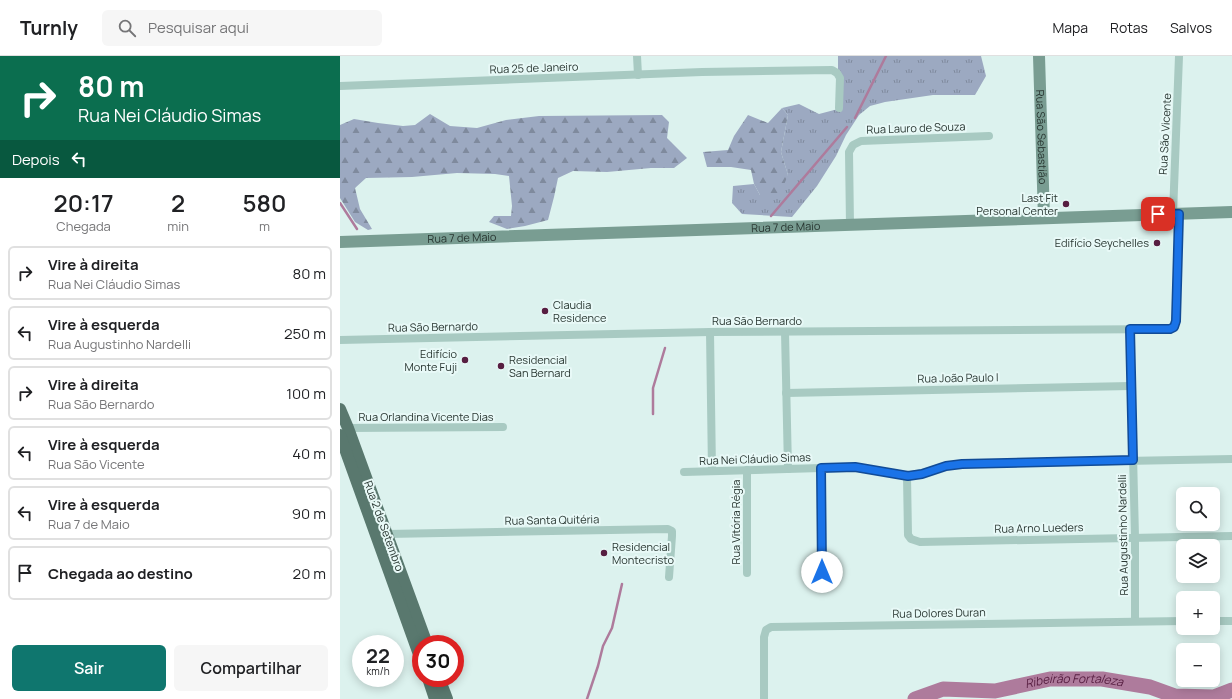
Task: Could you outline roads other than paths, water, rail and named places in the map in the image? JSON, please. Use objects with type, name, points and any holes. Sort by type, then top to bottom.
[{"type":"main road","name":"Rua 2 de Setembro","points":[[340,409],[344,432],[413,635]]},
{"type":"main road","name":"Rua 2 de Setembro","points":[[344,432],[387,534],[424,635]]},
{"type":"main road","points":[[431,687],[435,699]]},
{"type":"main road","points":[[442,687],[447,699]]},
{"type":"street","points":[[637,56],[638,75]]},
{"type":"street","name":"Rua São Sebastião","points":[[1039,56],[1044,218]]},
{"type":"street","name":"Rua São Vicente","points":[[1174,327],[1176,321],[1176,214],[1179,56]]},
{"type":"street","name":"Rua 25 de Janeiro","points":[[340,86],[638,75],[832,70],[837,73],[840,78],[839,108]]},
{"type":"street","name":"Rua Lauro de Souza","points":[[850,225],[849,152],[853,145],[861,141],[989,136]]},
{"type":"street","name":"Rua 7 de Maio","points":[[340,242],[1232,212]]},
{"type":"street","name":"Rua São Bernardo","points":[[340,340],[710,332],[1170,329],[1174,327]]},
{"type":"street","name":"Rua Augustinho Nardelli","points":[[1130,329],[1135,537],[1135,621]]},
{"type":"street","points":[[710,332],[712,471]]},
{"type":"street","points":[[785,332],[788,469]]},
{"type":"street","name":"Rua João Paulo I","points":[[786,393],[1131,386]]},
{"type":"street","name":"Rua Orlandina Vicente Dias","points":[[344,432],[503,427]]},
{"type":"street","name":"Rua Nei Cláudio Simas","points":[[684,472],[855,467],[908,476],[922,474],[946,466],[962,464],[1232,459]]},
{"type":"street","points":[[821,468],[822,572]]},
{"type":"street","name":"Rua Vitória Régia","points":[[747,470],[747,573]]},
{"type":"street","name":"Rua Arno Lueders","points":[[908,476],[907,528],[908,535],[914,540],[928,542],[1232,536]]},
{"type":"street","name":"Rua Santa Quitéria","points":[[387,534],[668,529],[672,531],[669,577]]},
{"type":"street","name":"Rua Dolores Duran","points":[[764,699],[764,637],[766,630],[771,627],[1176,621]]},
{"type":"street","points":[[1220,621],[1232,621]]},
{"type":"waterway","points":[[855,118],[886,56]]},
{"type":"waterway","points":[[771,216],[847,127]]},
{"type":"waterway","points":[[340,203],[357,229]]},
{"type":"waterway","points":[[653,414],[653,388],[665,348]]},
{"type":"waterway","points":[[587,699],[603,646],[612,628],[622,584]]},
{"type":"waterway","name":"Ribeirão Fortaleza","points":[[915,699],[943,689],[995,691],[1050,679],[1102,679],[1150,687],[1175,696],[1214,697],[1232,690]]},
{"type":"place","name":"Last Fit Personal Center","points":[[1066,204]]},
{"type":"place","name":"Edifício Seychelles","points":[[1157,243]]},
{"type":"place","name":"Claudia Residence","points":[[545,311]]},
{"type":"place","name":"Edifício Monte Fuji","points":[[465,360]]},
{"type":"place","name":"Residencial San Bernard","points":[[501,366]]},
{"type":"place","name":"Residencial Montecristo","points":[[604,553]]}]
